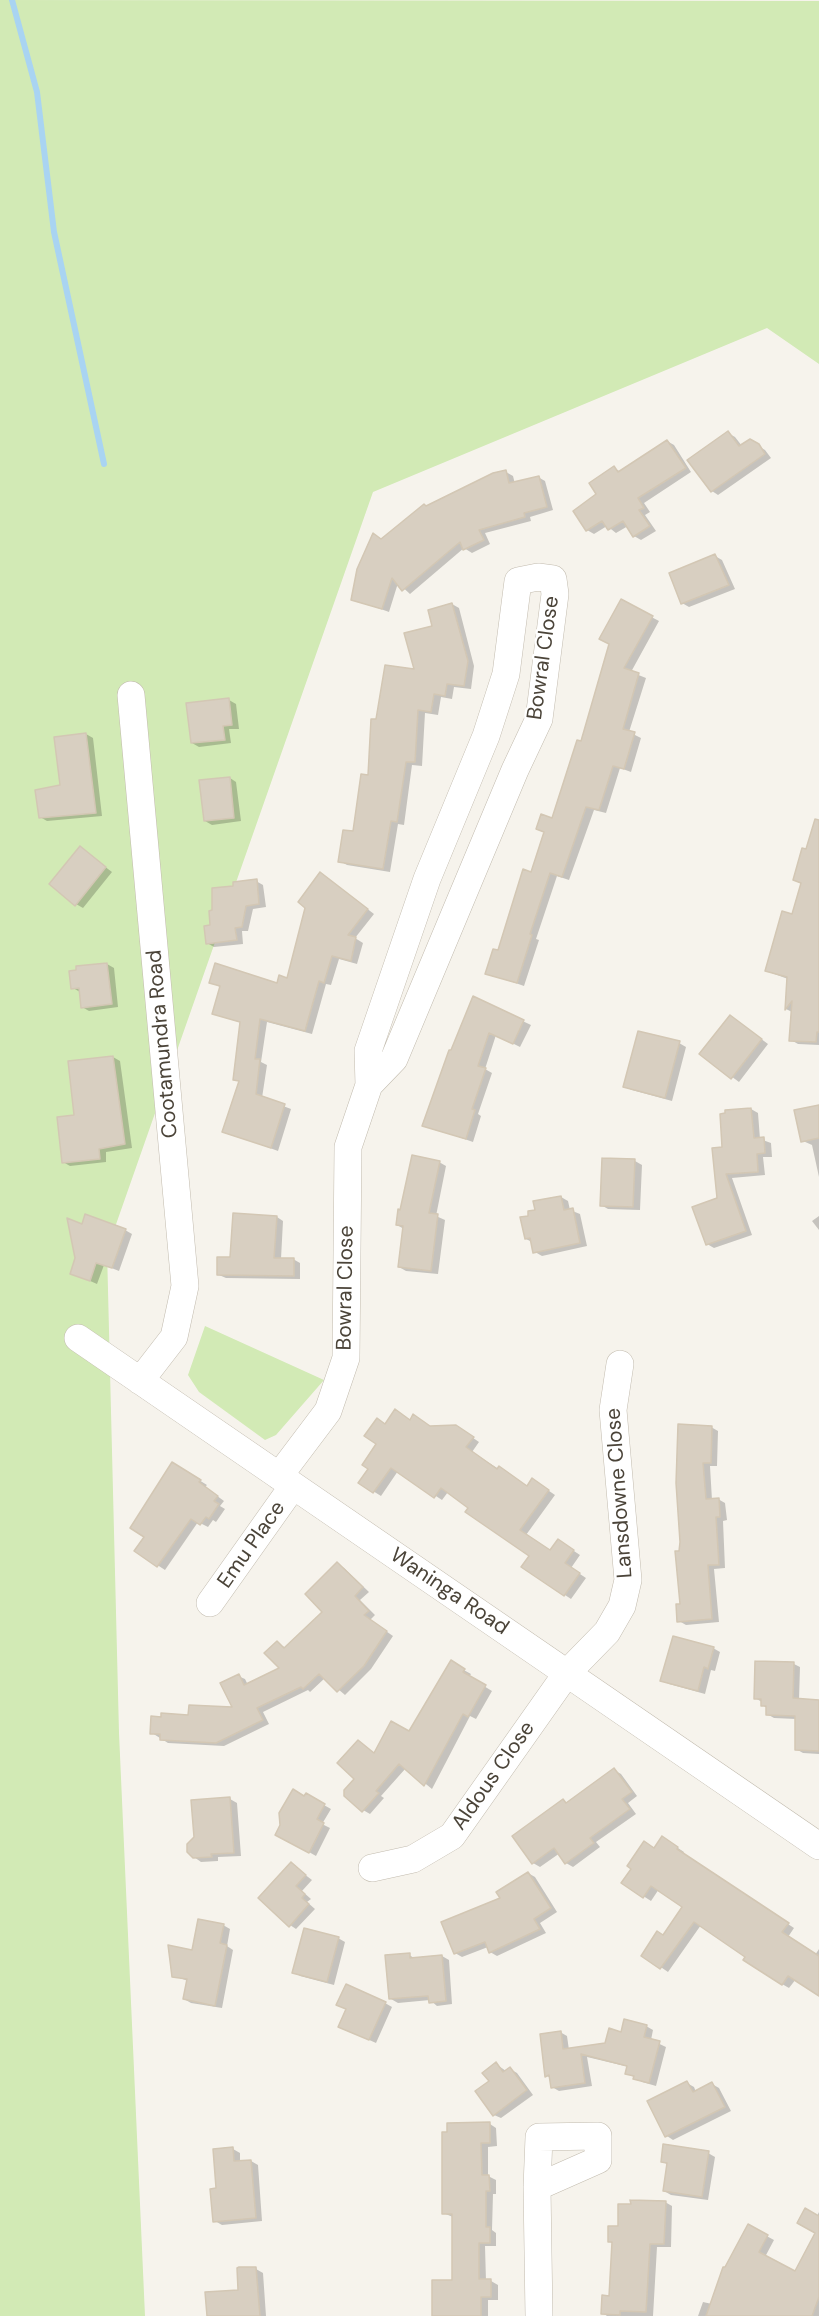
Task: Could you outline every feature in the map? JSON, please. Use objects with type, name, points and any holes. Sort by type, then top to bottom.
[{"type":"street","name":"Bowral Close","points":[[286,1481],[328,1411],[346,1358],[348,1147],[369,1085],[368,1051],[427,879],[486,736],[506,674],[518,581],[538,577],[553,579],[555,594],[539,719],[515,770],[394,1059],[369,1085]]},
{"type":"street","name":"Cootamundra Road","points":[[131,695],[185,1286],[174,1337],[140,1381]]},
{"type":"street","name":"Waninga Road","points":[[78,1338],[819,1846]]},
{"type":"street","name":"Lansdowne Close","points":[[567,1673],[607,1632],[622,1606],[628,1580],[613,1410],[620,1364]]},
{"type":"street","name":"Emu Place","points":[[210,1603],[286,1481]]},
{"type":"street","name":"Aldous Close","points":[[372,1869],[413,1859],[452,1836],[567,1673]]},
{"type":"street","points":[[537,2187],[539,2316]]},
{"type":"green space","points":[[0,0],[819,1],[819,364],[767,328],[373,492],[107,1250],[119,1733],[145,2316],[0,2316]]},
{"type":"green space","points":[[205,1326],[324,1380],[276,1435],[265,1440],[199,1392],[188,1375]]},
{"type":"building","points":[[728,431],[739,446],[750,439],[759,444],[765,454],[711,492],[687,460]]},
{"type":"building","points":[[667,440],[686,468],[638,498],[644,508],[639,510],[650,526],[633,537],[623,521],[608,530],[602,521],[586,531],[573,511],[596,494],[589,483],[614,466],[618,472]]},
{"type":"building","points":[[506,470],[509,483],[539,476],[547,507],[524,513],[525,517],[479,530],[484,540],[463,550],[460,542],[402,591],[392,578],[382,609],[351,600],[357,569],[373,533],[381,539],[424,504],[426,506],[493,473]]},
{"type":"building","points":[[715,554],[729,585],[681,604],[669,573]]},
{"type":"building","points":[[621,599],[653,616],[624,668],[639,673],[623,729],[635,732],[624,769],[613,766],[599,810],[586,807],[562,877],[550,873],[517,983],[485,974],[493,949],[498,950],[523,869],[531,872],[544,832],[536,829],[541,814],[552,818],[577,740],[581,741],[609,644],[599,639]]},
{"type":"building","points":[[452,603],[468,661],[464,686],[447,684],[445,696],[434,694],[431,712],[418,710],[415,762],[406,762],[397,822],[391,821],[383,869],[338,862],[343,830],[353,831],[361,774],[368,775],[371,719],[376,719],[385,665],[414,669],[404,633],[432,626],[428,610]]},
{"type":"building","points":[[229,698],[232,725],[223,726],[225,740],[191,743],[186,703]]},
{"type":"building","points":[[86,733],[96,813],[39,818],[35,790],[60,785],[54,737]]},
{"type":"building","points":[[230,777],[234,818],[204,821],[199,780]]},
{"type":"building","points":[[815,819],[819,820],[819,1032],[817,1032],[816,1042],[789,1041],[792,1001],[785,1010],[787,977],[765,971],[782,911],[792,914],[801,883],[793,880],[802,848],[806,849]]},
{"type":"building","points":[[80,846],[106,867],[75,906],[49,884]]},
{"type":"building","points":[[320,872],[368,909],[348,935],[356,937],[351,961],[332,956],[324,983],[319,981],[305,1031],[260,1019],[255,1059],[260,1059],[256,1094],[285,1104],[271,1148],[222,1132],[239,1081],[233,1080],[240,1022],[212,1014],[220,986],[209,983],[215,963],[277,983],[279,975],[287,978],[305,908],[298,902]]},
{"type":"building","points":[[257,879],[259,904],[246,906],[242,927],[235,928],[237,940],[206,944],[204,926],[210,925],[212,888],[233,886],[233,882]]},
{"type":"building","points":[[107,963],[112,1004],[81,1008],[79,988],[71,989],[69,971],[76,970],[76,966]]},
{"type":"building","points":[[473,996],[524,1020],[513,1044],[489,1033],[478,1066],[486,1068],[472,1109],[475,1110],[466,1139],[422,1126],[449,1050],[451,1050]]},
{"type":"building","points":[[730,1015],[762,1039],[731,1079],[699,1054]]},
{"type":"building","points":[[638,1031],[680,1041],[665,1098],[623,1087]]},
{"type":"building","points":[[113,1056],[125,1144],[99,1149],[100,1159],[62,1163],[57,1117],[74,1115],[68,1061]]},
{"type":"building","points":[[819,1105],[819,1138],[801,1142],[794,1110]]},
{"type":"building","points":[[751,1108],[754,1138],[764,1137],[765,1153],[757,1154],[758,1172],[726,1174],[746,1231],[706,1245],[692,1207],[717,1198],[712,1148],[722,1147],[720,1114],[725,1113],[725,1110]]},
{"type":"building","points":[[412,1155],[440,1161],[429,1213],[438,1214],[431,1271],[398,1267],[403,1226],[396,1225],[398,1209],[400,1210]]},
{"type":"building","points":[[602,1158],[635,1159],[633,1207],[600,1206]]},
{"type":"building","points":[[561,1196],[564,1210],[573,1208],[580,1243],[533,1253],[530,1238],[525,1239],[520,1217],[528,1216],[528,1211],[535,1210],[533,1201]]},
{"type":"building","points":[[233,1213],[277,1216],[274,1258],[294,1258],[294,1276],[217,1275],[217,1257],[230,1257]]},
{"type":"building","points":[[85,1214],[126,1229],[112,1268],[96,1263],[90,1281],[70,1274],[75,1258],[67,1218],[82,1224]]},
{"type":"building","points":[[395,1409],[410,1420],[413,1414],[430,1426],[456,1425],[474,1437],[466,1447],[497,1469],[499,1466],[527,1486],[532,1478],[549,1490],[520,1530],[550,1550],[558,1539],[574,1550],[565,1563],[580,1573],[564,1596],[521,1567],[529,1556],[465,1512],[468,1508],[441,1488],[434,1498],[391,1468],[373,1493],[358,1483],[368,1469],[362,1465],[376,1444],[364,1436],[377,1418],[385,1424]]},
{"type":"building","points":[[678,1424],[712,1426],[711,1463],[703,1463],[706,1499],[719,1498],[720,1517],[716,1517],[719,1565],[708,1565],[712,1619],[677,1622],[676,1604],[680,1604],[675,1551],[679,1551],[680,1542],[676,1483]]},
{"type":"building","points":[[172,1462],[201,1480],[199,1482],[218,1496],[214,1501],[219,1504],[209,1519],[206,1517],[200,1525],[191,1519],[157,1567],[134,1551],[144,1537],[130,1528]]},
{"type":"building","points":[[337,1562],[363,1587],[355,1596],[369,1611],[364,1615],[387,1631],[364,1666],[337,1692],[319,1674],[303,1689],[301,1687],[257,1708],[263,1720],[216,1743],[160,1740],[160,1734],[150,1734],[151,1716],[161,1717],[161,1713],[188,1715],[189,1705],[232,1707],[220,1683],[239,1674],[244,1685],[279,1668],[264,1653],[277,1641],[284,1648],[322,1612],[305,1594]]},
{"type":"building","points":[[673,1636],[714,1647],[708,1669],[704,1667],[698,1691],[660,1681]]},
{"type":"building","points":[[451,1660],[465,1669],[463,1672],[486,1685],[468,1717],[463,1714],[424,1786],[399,1764],[376,1791],[379,1793],[362,1812],[344,1796],[344,1790],[354,1779],[337,1763],[358,1740],[374,1753],[391,1721],[409,1731]]},
{"type":"building","points":[[755,1661],[794,1662],[793,1698],[819,1700],[819,1751],[795,1750],[795,1716],[766,1715],[766,1706],[761,1706],[761,1699],[754,1699]]},
{"type":"building","points":[[614,1768],[632,1792],[622,1799],[630,1809],[590,1838],[594,1843],[565,1864],[554,1848],[532,1864],[512,1836],[563,1799],[566,1803]]},
{"type":"building","points":[[293,1789],[304,1796],[306,1793],[325,1804],[317,1819],[324,1823],[309,1853],[275,1835],[280,1825],[279,1813]]},
{"type":"building","points":[[230,1797],[234,1853],[193,1858],[187,1852],[187,1844],[194,1837],[191,1800]]},
{"type":"building","points":[[662,1836],[678,1847],[677,1849],[789,1923],[782,1932],[819,1956],[819,1996],[788,1976],[782,1985],[743,1960],[745,1957],[694,1922],[660,1969],[641,1956],[657,1931],[663,1935],[682,1907],[651,1886],[643,1898],[621,1883],[631,1869],[627,1866],[644,1841],[654,1848]]},
{"type":"building","points":[[291,1862],[306,1875],[296,1886],[305,1894],[302,1898],[309,1904],[289,1927],[258,1898]]},
{"type":"building","points":[[528,1872],[551,1908],[534,1919],[540,1929],[489,1953],[485,1942],[454,1954],[441,1922],[500,1898],[496,1892]]},
{"type":"building","points":[[198,1919],[224,1924],[220,1943],[227,1945],[215,2006],[183,1999],[187,1979],[172,1977],[168,1945],[192,1950]]},
{"type":"building","points":[[304,1928],[339,1937],[327,1982],[292,1973]]},
{"type":"building","points":[[410,1953],[410,1958],[442,1955],[446,2001],[429,2003],[428,1996],[389,1999],[385,1955]]},
{"type":"building","points":[[346,1984],[386,2002],[369,2040],[338,2027],[346,2009],[336,2005]]},
{"type":"building","points":[[624,2019],[647,2025],[644,2037],[660,2041],[649,2083],[633,2079],[634,2076],[625,2074],[627,2066],[581,2054],[585,2083],[551,2088],[549,2075],[545,2077],[540,2034],[561,2031],[563,2049],[605,2043],[609,2028],[621,2032]]},
{"type":"building","points":[[496,2062],[503,2072],[510,2067],[527,2090],[493,2116],[475,2091],[489,2081],[482,2073]]},
{"type":"building","points":[[687,2081],[693,2092],[712,2082],[725,2107],[665,2137],[647,2101]]},
{"type":"building","points":[[490,2122],[490,2143],[481,2143],[482,2175],[489,2175],[490,2191],[486,2191],[486,2227],[490,2227],[490,2243],[479,2243],[479,2279],[491,2279],[491,2297],[481,2297],[481,2316],[432,2316],[432,2280],[452,2280],[452,2214],[442,2214],[442,2132],[447,2132],[447,2123]]},
{"type":"building","points":[[663,2144],[709,2151],[702,2197],[663,2191],[667,2163],[661,2162]]},
{"type":"building","points":[[233,2147],[234,2161],[251,2160],[256,2218],[213,2222],[210,2189],[216,2188],[213,2149]]},
{"type":"building","points":[[630,2200],[666,2201],[664,2244],[650,2244],[646,2312],[620,2311],[620,2315],[601,2314],[602,2295],[609,2296],[612,2242],[608,2242],[608,2226],[618,2226],[618,2204],[631,2204]]},
{"type":"building","points":[[805,2208],[819,2216],[819,2297],[812,2316],[706,2316],[723,2267],[748,2224],[768,2235],[759,2252],[795,2271],[815,2233],[797,2223]]},
{"type":"building","points":[[256,2267],[260,2316],[207,2316],[205,2292],[238,2290],[237,2268]]},
{"type":"waterway","points":[[12,0],[37,92],[54,232],[104,464]]}]
